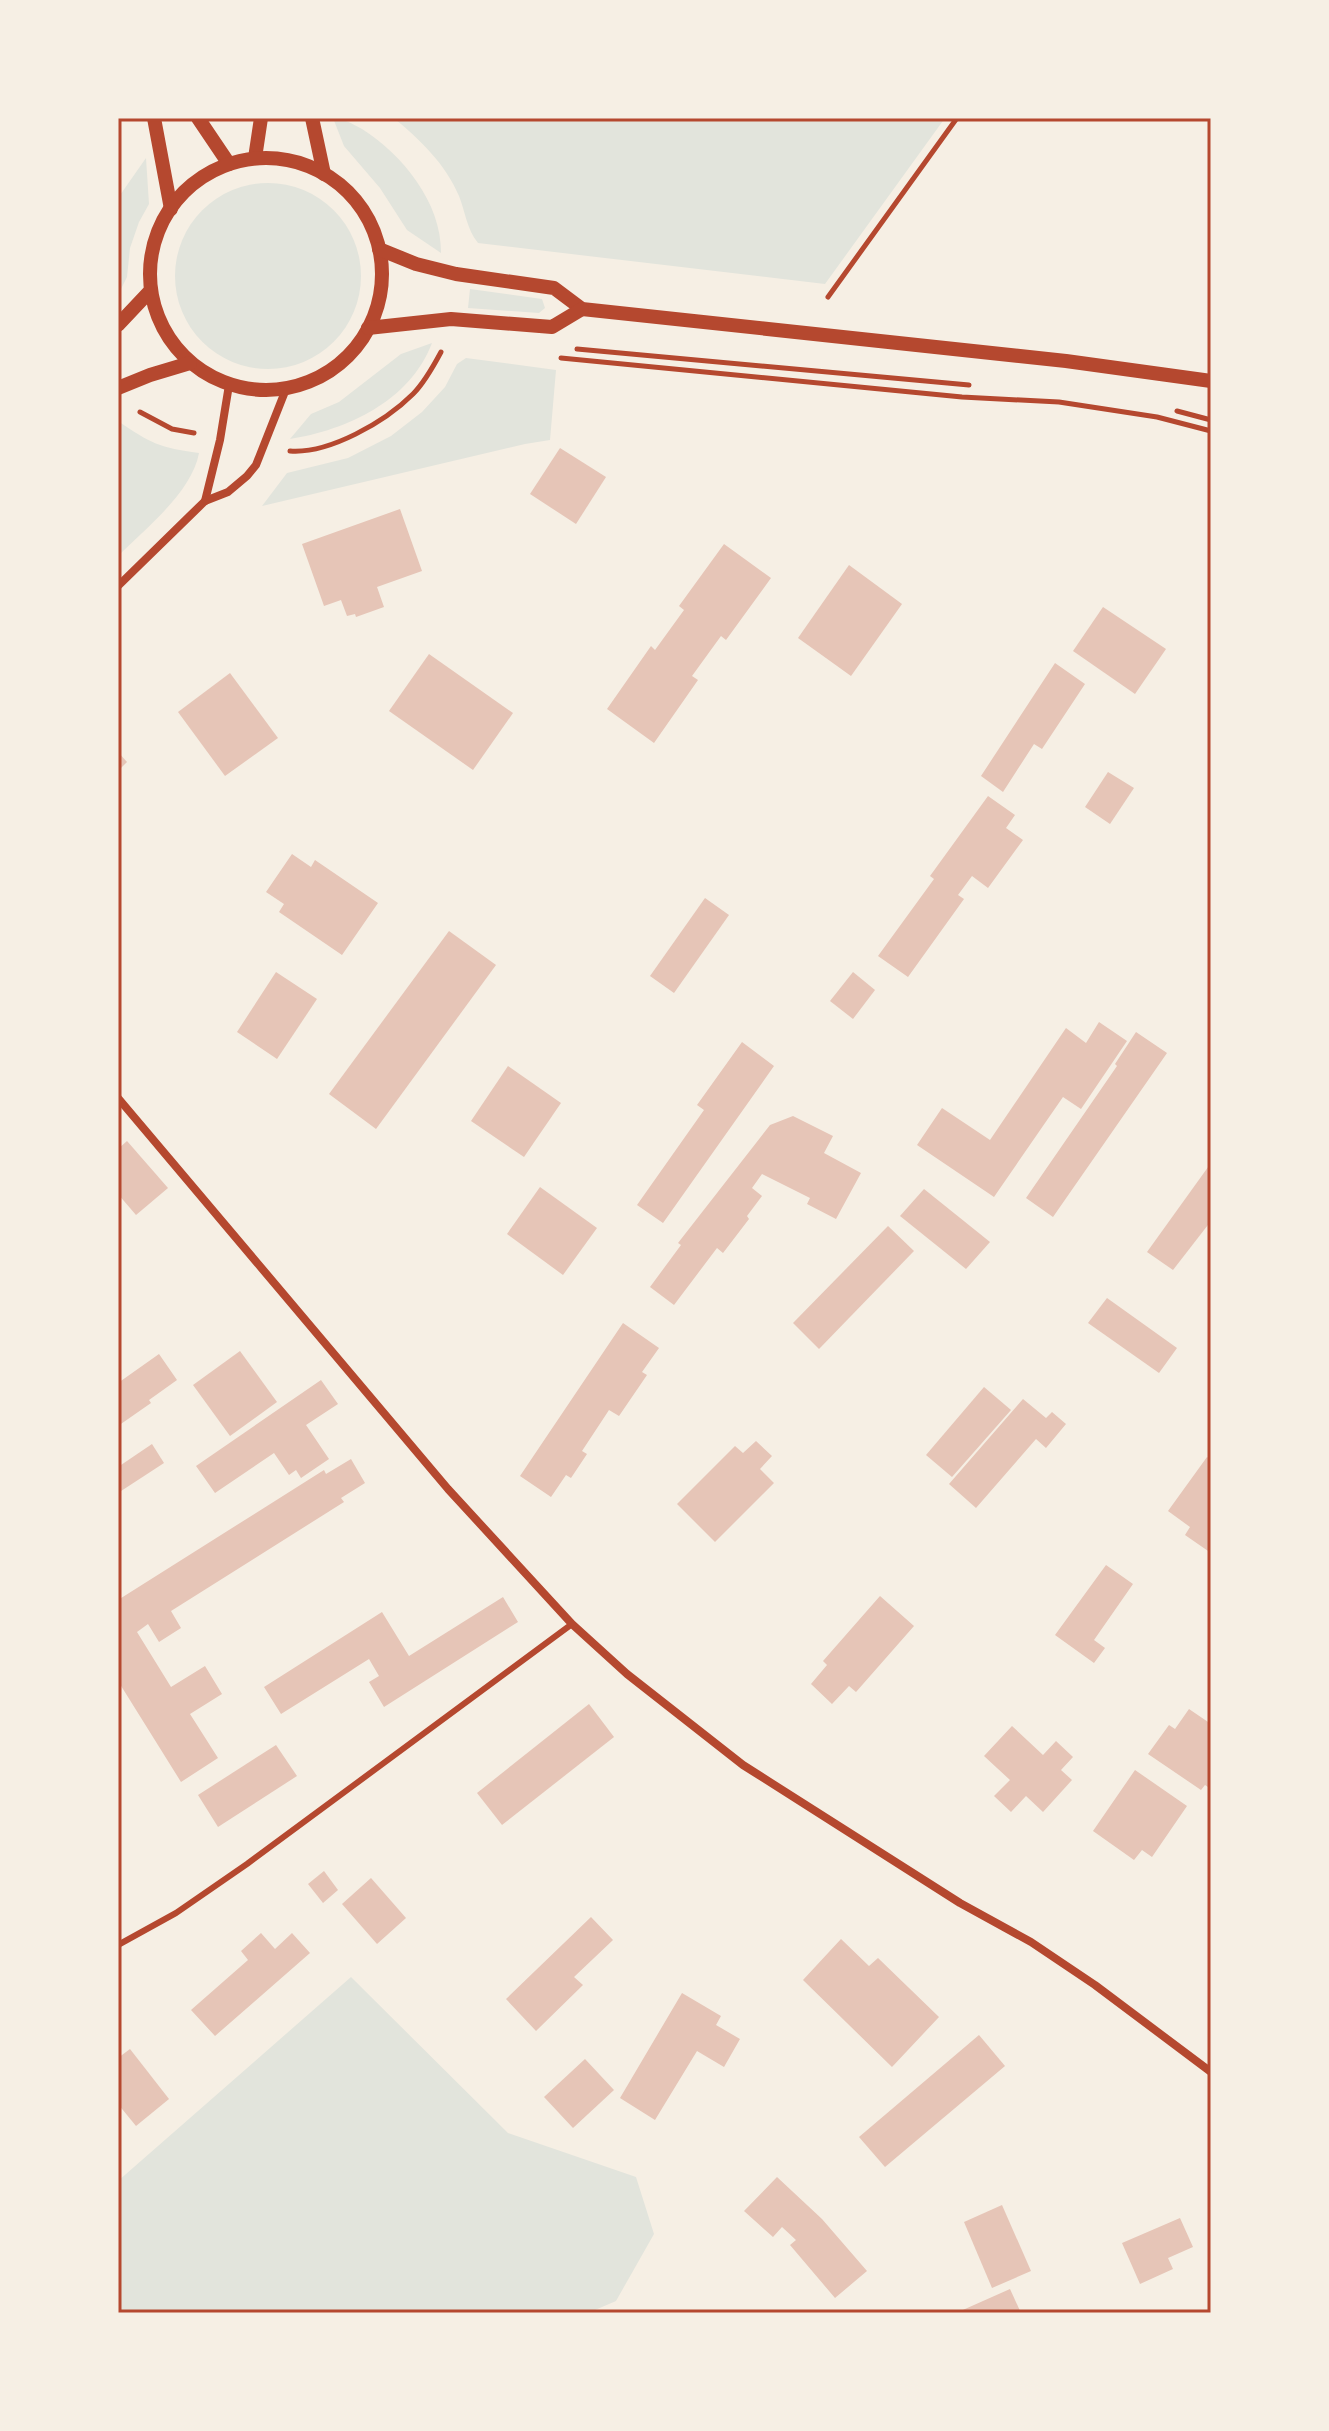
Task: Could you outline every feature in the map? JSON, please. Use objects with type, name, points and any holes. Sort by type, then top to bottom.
[{"type":"street","points":[[154,118],[171,209]]},
{"type":"street","points":[[198,118],[229,164]]},
{"type":"street","points":[[255,158],[261,118]]},
{"type":"street","points":[[312,118],[324,174]]},
{"type":"street","points":[[255,158],[281,159],[309,166],[335,181],[356,201],[372,227],[379,249],[382,285],[375,314],[361,341],[341,364],[315,380],[286,389],[257,390],[229,385],[205,375],[167,337],[154,308],[149,276],[153,245],[171,209],[182,193],[205,175],[229,164],[255,158]]},
{"type":"street","points":[[379,249],[416,264],[456,274],[554,288],[582,309],[1050,359],[1211,381]]},
{"type":"street","points":[[118,325],[151,290]]},
{"type":"street","points":[[368,328],[451,319],[552,327],[582,309]]},
{"type":"street","points":[[118,388],[190,363]]},
{"type":"street","points":[[205,501],[217,455],[229,385]]},
{"type":"street","points":[[118,586],[205,501],[236,486],[256,465],[286,389]]},
{"type":"street","points":[[118,1098],[448,1489],[572,1624],[627,1674],[743,1765],[960,1903],[1031,1942],[1095,1985],[1211,2072]]},
{"type":"lane","points":[[118,1945],[176,1913],[247,1864],[572,1624]]},
{"type":"path","points":[[828,297],[957,118]]},
{"type":"path","points":[[572,348],[787,368]]},
{"type":"path","points":[[551,357],[962,397],[1059,402],[1157,417],[1211,431]]},
{"type":"shaded area","points":[[333,118],[344,120],[377,139],[405,166],[427,198],[435,216],[441,253],[407,230],[380,188],[344,146]]},
{"type":"shaded area","points":[[394,118],[945,118],[825,284],[478,243],[447,173]]},
{"type":"shaded area","points":[[146,158],[149,204],[130,248],[127,277],[118,295],[118,198]]},
{"type":"shaded area","points":[[268,183],[304,190],[334,210],[354,240],[361,276],[354,312],[334,342],[304,362],[268,369],[232,362],[202,342],[182,312],[175,276],[182,240],[202,210],[232,190]]},
{"type":"shaded area","points":[[470,289],[542,299],[545,308],[539,313],[468,308]]},
{"type":"shaded area","points":[[432,343],[409,381],[374,409],[333,428],[290,439],[311,414],[339,402],[401,354]]},
{"type":"shaded area","points":[[466,358],[556,370],[550,440],[262,506],[287,473],[348,458],[391,436],[422,412],[445,387],[457,364]]},
{"type":"shaded area","points":[[118,421],[156,443],[199,453],[195,468],[177,496],[118,556]]},
{"type":"shaded area","points":[[351,1977],[508,2133],[636,2177],[654,2234],[616,2301],[588,2313],[118,2313],[118,2181]]},
{"type":"building","points":[[560,448],[606,477],[576,524],[530,494]]},
{"type":"building","points":[[400,509],[422,571],[377,587],[384,607],[356,617],[355,614],[347,616],[341,600],[324,606],[302,544]]},
{"type":"building","points":[[724,544],[771,578],[726,640],[721,636],[692,676],[698,680],[654,743],[607,709],[651,646],[655,650],[684,610],[679,606]]},
{"type":"building","points":[[849,565],[902,604],[851,676],[798,638]]},
{"type":"building","points":[[1103,607],[1166,649],[1135,694],[1073,651]]},
{"type":"building","points":[[429,654],[513,713],[473,770],[389,711]]},
{"type":"building","points":[[1055,663],[1085,684],[1042,749],[1034,744],[1003,792],[981,776]]},
{"type":"building","points":[[230,673],[278,738],[225,776],[178,712]]},
{"type":"building","points":[[118,752],[127,762],[118,771]]},
{"type":"building","points":[[1108,772],[1134,788],[1110,824],[1085,807]]},
{"type":"building","points":[[988,796],[1015,815],[1006,828],[1023,840],[988,888],[972,876],[958,895],[964,899],[908,977],[878,956],[934,879],[930,876]]},
{"type":"building","points":[[292,854],[311,867],[315,860],[378,903],[342,955],[279,912],[284,904],[266,892]]},
{"type":"building","points":[[705,898],[729,915],[674,993],[650,976]]},
{"type":"building","points":[[449,931],[496,965],[376,1129],[329,1094]]},
{"type":"building","points":[[276,972],[317,999],[277,1059],[237,1032]]},
{"type":"building","points":[[853,972],[875,990],[853,1019],[830,1001]]},
{"type":"building","points":[[1099,1022],[1127,1041],[1081,1109],[1063,1097],[994,1197],[917,1145],[942,1108],[990,1140],[1066,1028],[1086,1043]]},
{"type":"building","points":[[1136,1032],[1167,1053],[1053,1217],[1026,1198],[1117,1066],[1115,1064]]},
{"type":"building","points":[[742,1042],[774,1066],[663,1223],[637,1205],[704,1110],[697,1105]]},
{"type":"building","points":[[508,1066],[561,1103],[524,1157],[471,1121]]},
{"type":"building","points":[[793,1116],[833,1136],[824,1153],[861,1173],[836,1219],[807,1204],[810,1198],[762,1174],[752,1188],[762,1196],[747,1216],[749,1219],[723,1253],[717,1248],[674,1305],[650,1287],[681,1245],[678,1243],[770,1125]]},
{"type":"building","points":[[127,1141],[168,1188],[136,1215],[118,1194],[118,1149]]},
{"type":"building","points":[[1211,1163],[1211,1221],[1173,1270],[1147,1252]]},
{"type":"building","points":[[540,1187],[597,1228],[563,1275],[507,1234]]},
{"type":"building","points":[[924,1189],[990,1242],[966,1269],[900,1216]]},
{"type":"building","points":[[888,1226],[914,1251],[819,1349],[793,1323]]},
{"type":"building","points":[[1107,1298],[1177,1348],[1159,1373],[1088,1323]]},
{"type":"building","points":[[623,1323],[659,1348],[642,1372],[647,1375],[619,1416],[609,1410],[582,1451],[587,1454],[571,1478],[566,1475],[551,1497],[520,1476]]},
{"type":"building","points":[[240,1351],[277,1402],[230,1436],[193,1385]]},
{"type":"building","points":[[159,1354],[177,1380],[118,1426],[118,1383]]},
{"type":"building","points":[[321,1380],[338,1404],[306,1425],[329,1459],[301,1478],[296,1470],[289,1475],[274,1453],[215,1493],[196,1466]]},
{"type":"building","points":[[984,1387],[1011,1410],[952,1477],[926,1455]]},
{"type":"building","points":[[1023,1399],[1046,1418],[1052,1412],[1066,1424],[1046,1448],[1036,1439],[976,1508],[949,1484]]},
{"type":"building","points":[[756,1441],[772,1456],[760,1469],[774,1483],[715,1542],[677,1504],[735,1446],[743,1453]]},
{"type":"building","points":[[152,1444],[164,1463],[118,1493],[118,1467]]},
{"type":"building","points":[[1207,1457],[1211,1460],[1211,1553],[1185,1535],[1190,1527],[1168,1511]]},
{"type":"building","points":[[351,1459],[365,1483],[341,1498],[344,1502],[171,1611],[181,1628],[159,1642],[148,1624],[137,1632],[171,1687],[205,1666],[222,1694],[190,1714],[218,1758],[181,1782],[118,1681],[118,1600],[324,1470],[326,1474]]},
{"type":"building","points":[[1106,1565],[1133,1584],[1094,1640],[1105,1648],[1094,1663],[1055,1635]]},
{"type":"building","points":[[880,1596],[914,1626],[856,1692],[849,1686],[832,1704],[811,1684],[827,1665],[823,1661]]},
{"type":"building","points":[[503,1597],[518,1622],[384,1707],[369,1682],[379,1676],[369,1659],[281,1714],[264,1687],[382,1612],[409,1656]]},
{"type":"building","points":[[589,1704],[614,1737],[502,1825],[477,1793]]},
{"type":"building","points":[[1189,1709],[1211,1724],[1211,1789],[1205,1785],[1201,1790],[1148,1754],[1169,1725],[1175,1729]]},
{"type":"building","points":[[1012,1726],[1043,1755],[1056,1741],[1073,1757],[1061,1770],[1072,1780],[1043,1812],[1026,1796],[1011,1812],[994,1796],[1010,1780],[984,1756]]},
{"type":"building","points":[[276,1745],[297,1776],[218,1827],[198,1795]]},
{"type":"building","points":[[1135,1770],[1187,1806],[1152,1857],[1142,1850],[1134,1860],[1093,1831]]},
{"type":"building","points":[[324,1871],[338,1890],[323,1903],[308,1884]]},
{"type":"building","points":[[371,1878],[406,1918],[377,1944],[342,1904]]},
{"type":"building","points":[[591,1917],[613,1940],[574,1977],[583,1985],[536,2031],[506,1999]]},
{"type":"building","points":[[261,1933],[275,1949],[292,1933],[310,1953],[215,2036],[191,2010],[248,1960],[241,1951]]},
{"type":"building","points":[[841,1939],[869,1966],[878,1958],[939,2017],[892,2067],[803,1980]]},
{"type":"building","points":[[682,1993],[721,2016],[716,2025],[740,2039],[724,2067],[697,2051],[655,2120],[620,2098]]},
{"type":"building","points":[[979,2035],[1005,2066],[885,2167],[859,2137]]},
{"type":"building","points":[[130,2049],[169,2099],[136,2126],[118,2104],[118,2058]]},
{"type":"building","points":[[585,2059],[614,2090],[573,2128],[544,2097]]},
{"type":"building","points":[[777,2177],[822,2219],[867,2271],[835,2298],[790,2245],[796,2240],[782,2227],[773,2237],[744,2211]]},
{"type":"building","points":[[1002,2205],[1031,2271],[992,2288],[964,2222]]},
{"type":"building","points":[[1180,2218],[1193,2247],[1168,2258],[1173,2269],[1140,2284],[1122,2243]]},
{"type":"building","points":[[1010,2289],[1021,2313],[956,2313]]}]
